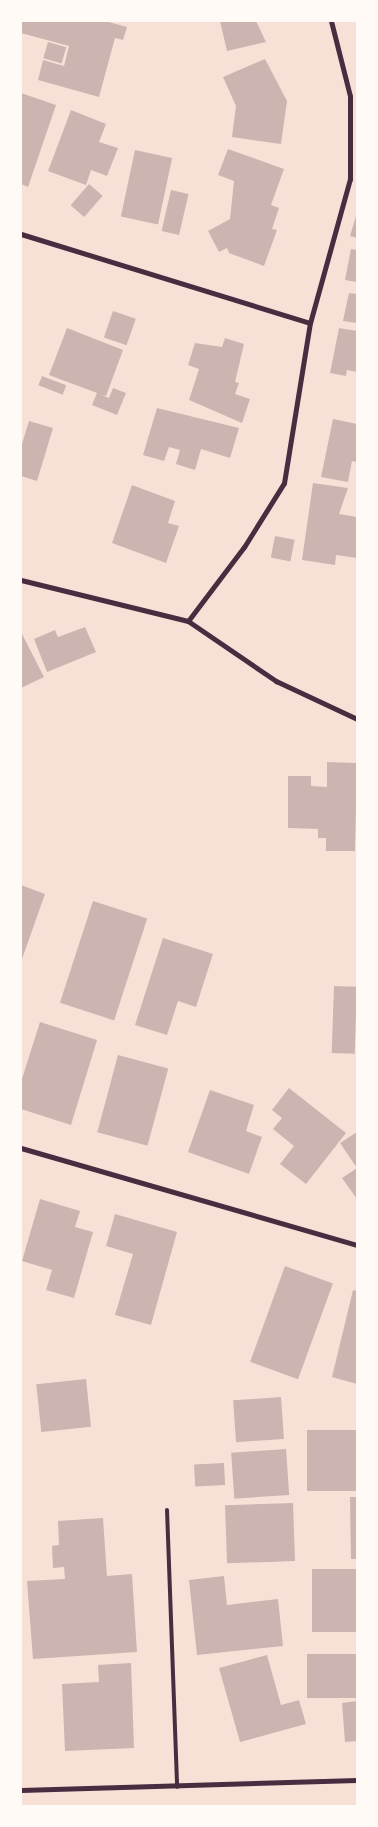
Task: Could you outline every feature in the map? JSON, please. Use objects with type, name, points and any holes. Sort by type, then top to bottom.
[{"type":"street","points":[[188,621],[244,548],[284,483],[310,323],[350,179],[350,96],[331,21]]},
{"type":"street","points":[[21,234],[310,323]]},
{"type":"street","points":[[21,580],[188,621],[276,681],[357,719]]},
{"type":"street","points":[[21,1148],[357,1245]]},
{"type":"street","points":[[21,1790],[177,1787],[357,1780]]},
{"type":"lane","points":[[167,1510],[177,1787]]},
{"type":"building","points":[[21,21],[105,21],[127,27],[123,40],[115,38],[99,97],[38,80],[43,60],[64,66],[69,46],[21,33]]},
{"type":"building","points":[[220,21],[256,21],[266,42],[227,51]]},
{"type":"building","points":[[48,42],[66,47],[62,64],[43,58]]},
{"type":"building","points":[[265,59],[287,101],[281,144],[232,137],[236,106],[223,77]]},
{"type":"building","points":[[21,93],[56,105],[28,187],[21,184]]},
{"type":"building","points":[[71,110],[106,124],[99,142],[118,148],[107,176],[91,170],[86,185],[48,171]]},
{"type":"building","points":[[228,149],[284,169],[271,205],[279,208],[272,229],[277,230],[264,266],[229,253],[227,248],[219,252],[208,231],[230,219],[234,181],[218,175]]},
{"type":"building","points":[[135,150],[172,158],[158,224],[121,217]]},
{"type":"building","points":[[89,184],[103,196],[84,217],[71,205]]},
{"type":"building","points":[[171,190],[189,194],[179,235],[162,231]]},
{"type":"building","points":[[357,216],[357,238],[350,236]]},
{"type":"building","points":[[351,249],[357,250],[357,282],[345,280]]},
{"type":"building","points":[[349,293],[357,294],[357,323],[343,321]]},
{"type":"building","points":[[113,311],[136,319],[127,345],[104,337]]},
{"type":"building","points":[[67,328],[123,350],[106,396],[101,395],[109,398],[113,388],[126,393],[117,415],[92,405],[97,393],[49,375]]},
{"type":"building","points":[[339,328],[357,331],[357,372],[347,370],[346,376],[330,373]]},
{"type":"building","points":[[225,338],[244,344],[235,382],[239,383],[235,394],[250,399],[242,423],[189,400],[199,369],[188,365],[195,343],[222,347]]},
{"type":"building","points":[[42,376],[66,385],[63,395],[38,385]]},
{"type":"building","points":[[157,408],[239,428],[230,458],[201,449],[195,470],[176,464],[180,450],[169,447],[164,461],[143,455]]},
{"type":"building","points":[[333,419],[357,424],[357,462],[352,461],[348,482],[321,477]]},
{"type":"building","points":[[29,421],[53,428],[37,481],[21,476],[21,447]]},
{"type":"building","points":[[313,483],[348,488],[339,514],[357,517],[357,558],[336,555],[335,565],[302,560]]},
{"type":"building","points":[[132,485],[175,501],[168,523],[179,526],[166,563],[112,543]]},
{"type":"building","points":[[275,536],[295,540],[290,561],[271,558]]},
{"type":"building","points":[[85,627],[96,652],[47,672],[34,639],[55,630],[58,637]]},
{"type":"building","points":[[21,632],[44,677],[21,688]]},
{"type":"building","points":[[327,762],[357,763],[355,851],[326,851],[326,838],[318,838],[318,829],[288,828],[288,776],[311,776],[311,786],[327,787]]},
{"type":"building","points":[[21,885],[45,894],[22,959],[21,959]]},
{"type":"building","points":[[93,901],[147,919],[114,1020],[60,1003]]},
{"type":"building","points":[[163,938],[213,954],[196,1007],[178,1001],[167,1035],[135,1025]]},
{"type":"building","points":[[334,986],[357,987],[355,1054],[332,1053]]},
{"type":"building","points":[[40,1022],[97,1040],[71,1125],[21,1109],[21,1082]]},
{"type":"building","points":[[118,1055],[168,1068],[148,1146],[97,1132]]},
{"type":"building","points":[[289,1088],[346,1133],[306,1184],[280,1164],[294,1146],[273,1129],[282,1118],[272,1110]]},
{"type":"building","points":[[210,1090],[254,1105],[246,1131],[262,1137],[249,1174],[188,1152]]},
{"type":"building","points":[[357,1132],[357,1168],[340,1143]]},
{"type":"building","points":[[357,1168],[357,1199],[342,1178]]},
{"type":"building","points":[[40,1199],[80,1211],[75,1227],[93,1232],[74,1298],[46,1290],[52,1270],[22,1261]]},
{"type":"building","points":[[115,1214],[177,1232],[151,1325],[115,1315],[133,1254],[106,1246]]},
{"type":"building","points":[[285,1266],[333,1283],[298,1379],[250,1362]]},
{"type":"building","points":[[353,1290],[357,1291],[357,1384],[332,1377]]},
{"type":"building","points":[[86,1379],[91,1427],[41,1432],[36,1384]]},
{"type":"building","points":[[281,1397],[284,1439],[236,1442],[233,1400]]},
{"type":"building","points":[[307,1430],[357,1430],[357,1491],[307,1491]]},
{"type":"building","points":[[286,1449],[289,1495],[234,1499],[231,1453]]},
{"type":"building","points":[[224,1463],[225,1485],[195,1487],[194,1465]]},
{"type":"building","points":[[350,1497],[357,1497],[357,1559],[351,1559]]},
{"type":"building","points":[[293,1503],[295,1561],[227,1563],[225,1505]]},
{"type":"building","points":[[103,1518],[107,1576],[132,1574],[137,1652],[33,1659],[27,1581],[65,1579],[64,1567],[53,1568],[52,1546],[59,1545],[58,1521]]},
{"type":"building","points":[[312,1569],[357,1569],[357,1632],[312,1632]]},
{"type":"building","points":[[224,1576],[227,1605],[278,1599],[283,1646],[197,1655],[189,1580]]},
{"type":"building","points":[[307,1654],[357,1654],[357,1698],[307,1698]]},
{"type":"building","points":[[267,1655],[281,1705],[299,1700],[306,1724],[240,1742],[219,1668]]},
{"type":"building","points":[[131,1663],[134,1748],[65,1751],[62,1684],[99,1682],[98,1665]]},
{"type":"building","points":[[357,1701],[357,1741],[345,1742],[342,1703]]}]
